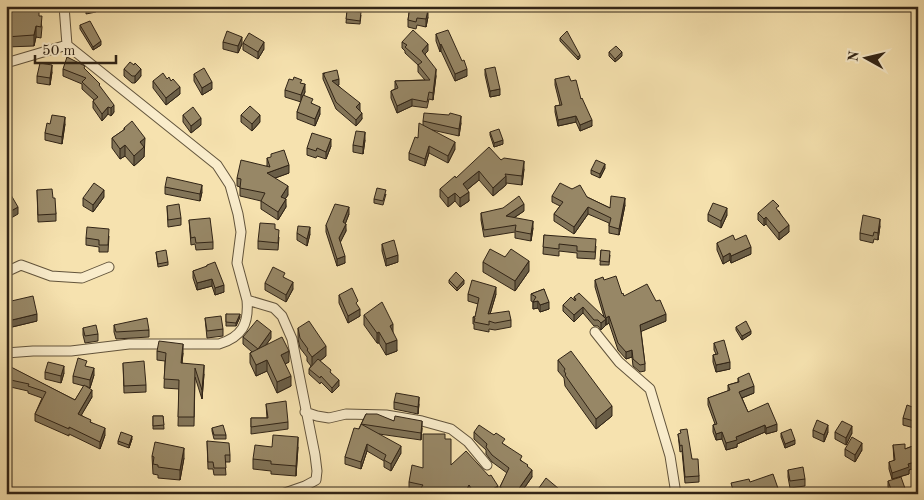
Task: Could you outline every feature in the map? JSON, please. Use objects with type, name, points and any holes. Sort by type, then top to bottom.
[{"type":"street","points":[[6,354],[33,351],[71,351],[129,344],[219,344],[232,340],[243,329],[248,314],[247,300],[237,263],[241,232],[230,185],[216,165],[67,45],[64,6]]},
{"type":"street","points":[[6,64],[67,45]]},
{"type":"street","points":[[6,272],[21,265],[51,276],[82,278],[109,267]]},
{"type":"street","points":[[247,300],[274,308],[282,316],[292,339],[315,455],[316,480],[282,494]]},
{"type":"street","points":[[595,332],[619,362],[650,389],[670,456],[676,494]]},
{"type":"street","points":[[305,412],[329,418],[346,414],[386,415],[422,421],[450,429],[468,442],[487,465]]},
{"type":"building","points":[[6,6],[39,6],[39,16],[42,16],[41,27],[36,26],[34,35],[6,37]]},
{"type":"building","points":[[85,6],[95,6],[96,8],[86,11]]},
{"type":"building","points":[[410,6],[428,10],[426,19],[417,18],[416,22],[408,20]]},
{"type":"building","points":[[347,11],[361,12],[360,21],[346,19]]},
{"type":"building","points":[[90,21],[101,41],[93,47],[80,25]]},
{"type":"building","points":[[413,30],[428,44],[422,51],[436,69],[433,93],[429,92],[427,102],[412,99],[397,106],[391,91],[398,88],[395,81],[430,80],[418,65],[422,62],[402,42]]},
{"type":"building","points":[[448,30],[467,69],[455,74],[436,34]]},
{"type":"building","points":[[227,31],[242,37],[238,46],[223,42]]},
{"type":"building","points":[[567,31],[580,55],[578,57],[560,38]]},
{"type":"building","points":[[249,33],[264,42],[258,52],[243,43]]},
{"type":"building","points":[[616,46],[622,52],[615,59],[609,52]]},
{"type":"building","points":[[67,57],[85,66],[84,68],[100,84],[114,105],[111,108],[108,107],[102,114],[93,101],[98,97],[82,82],[86,78],[63,69]]},
{"type":"building","points":[[130,62],[134,65],[135,63],[141,69],[135,76],[132,76],[124,69]]},
{"type":"building","points":[[40,63],[52,65],[50,78],[37,76]]},
{"type":"building","points":[[495,67],[500,89],[490,91],[485,69]]},
{"type":"building","points":[[204,68],[212,82],[202,88],[194,74]]},
{"type":"building","points":[[337,70],[339,79],[332,81],[360,103],[356,107],[362,113],[356,120],[336,102],[323,73]]},
{"type":"building","points":[[163,73],[167,79],[169,77],[171,81],[173,79],[180,87],[166,98],[153,81]]},
{"type":"building","points":[[569,76],[571,81],[576,80],[581,99],[592,120],[580,125],[576,116],[558,120],[555,106],[562,105],[555,79]]},
{"type":"building","points":[[294,77],[302,80],[300,83],[305,84],[301,95],[285,90],[289,79],[293,80]]},
{"type":"building","points":[[303,95],[313,99],[311,103],[320,107],[315,119],[297,112]]},
{"type":"building","points":[[250,106],[260,115],[252,124],[241,115]]},
{"type":"building","points":[[193,107],[201,118],[191,126],[183,115]]},
{"type":"building","points":[[424,113],[449,115],[450,113],[461,116],[459,129],[423,121]]},
{"type":"building","points":[[52,115],[65,117],[62,137],[45,133],[47,123],[50,124]]},
{"type":"building","points":[[132,121],[145,138],[140,142],[144,147],[134,156],[125,145],[120,149],[112,138],[125,129]]},
{"type":"building","points":[[419,123],[455,142],[448,156],[429,146],[425,159],[409,153],[415,137],[418,138]]},
{"type":"building","points":[[499,129],[503,140],[494,143],[490,132]]},
{"type":"building","points":[[356,131],[365,132],[363,147],[353,145]]},
{"type":"building","points":[[312,133],[331,139],[326,152],[317,148],[316,151],[307,148]]},
{"type":"building","points":[[489,147],[501,160],[504,158],[524,161],[522,176],[505,174],[506,176],[493,188],[479,171],[463,184],[469,192],[460,198],[455,193],[448,198],[440,189],[455,176],[456,178]]},
{"type":"building","points":[[284,150],[289,165],[267,173],[288,186],[281,197],[286,199],[278,212],[261,201],[265,193],[240,188],[241,179],[237,178],[241,160],[270,167],[267,158],[271,157],[271,154]]},
{"type":"building","points":[[596,160],[605,164],[600,174],[591,170]]},
{"type":"building","points":[[167,177],[202,185],[200,194],[165,187]]},
{"type":"building","points":[[94,183],[104,190],[93,205],[83,198]]},
{"type":"building","points":[[560,183],[572,189],[580,185],[587,197],[610,208],[611,196],[625,198],[619,229],[609,226],[611,218],[588,207],[574,227],[554,214],[563,202],[552,196]]},
{"type":"building","points":[[377,188],[386,190],[383,201],[374,199]]},
{"type":"building","points":[[52,189],[53,198],[55,198],[56,214],[38,215],[37,190]]},
{"type":"building","points":[[11,195],[18,207],[6,214],[6,198]]},
{"type":"building","points":[[519,196],[524,204],[506,216],[533,221],[531,234],[515,231],[516,225],[484,230],[481,213],[503,208]]},
{"type":"building","points":[[773,200],[779,206],[776,208],[789,225],[779,233],[766,217],[764,219],[758,213]]},
{"type":"building","points":[[713,203],[727,208],[721,221],[708,214]]},
{"type":"building","points":[[179,204],[181,218],[168,220],[167,206]]},
{"type":"building","points":[[335,204],[349,207],[343,222],[346,224],[339,238],[345,256],[337,259],[326,225]]},
{"type":"building","points":[[863,215],[880,219],[878,233],[874,232],[873,236],[860,233]]},
{"type":"building","points":[[210,218],[213,242],[196,243],[195,237],[191,238],[189,220]]},
{"type":"building","points":[[260,223],[275,224],[275,229],[279,230],[278,243],[258,241]]},
{"type":"building","points":[[298,226],[310,227],[307,239],[297,233]]},
{"type":"building","points":[[87,227],[109,229],[108,245],[99,245],[99,240],[86,238]]},
{"type":"building","points":[[544,235],[596,239],[595,252],[577,251],[577,246],[559,244],[559,249],[543,247]]},
{"type":"building","points":[[733,235],[735,240],[746,235],[751,247],[731,256],[730,253],[723,257],[717,243]]},
{"type":"building","points":[[394,240],[398,255],[386,259],[382,244]]},
{"type":"building","points":[[490,249],[505,257],[511,249],[529,261],[515,281],[483,262]]},
{"type":"building","points":[[166,250],[168,262],[158,264],[156,252]]},
{"type":"building","points":[[601,250],[610,251],[609,262],[600,261]]},
{"type":"building","points":[[215,262],[224,285],[215,288],[212,279],[197,283],[193,271]]},
{"type":"building","points":[[273,267],[285,273],[283,277],[293,282],[286,295],[265,283]]},
{"type":"building","points":[[456,272],[464,280],[457,288],[449,280]]},
{"type":"building","points":[[616,276],[624,296],[647,284],[656,301],[660,300],[666,314],[640,325],[645,364],[640,365],[633,359],[632,350],[626,352],[618,343],[609,316],[606,318],[595,280],[603,277],[604,280]]},
{"type":"building","points":[[472,280],[496,287],[488,314],[509,311],[511,320],[495,323],[489,321],[489,325],[474,322],[475,318],[473,317],[475,317],[479,298],[468,294]]},
{"type":"building","points":[[352,288],[358,301],[356,303],[360,309],[348,316],[339,295]]},
{"type":"building","points":[[544,289],[549,302],[540,305],[538,301],[533,302],[536,297],[531,294]]},
{"type":"building","points":[[579,293],[606,319],[601,323],[598,320],[594,320],[583,307],[574,315],[563,305],[571,297],[575,301],[574,297]]},
{"type":"building","points":[[33,296],[37,314],[12,320],[7,302]]},
{"type":"building","points":[[382,302],[393,324],[390,326],[397,340],[386,344],[379,332],[377,333],[364,315]]},
{"type":"building","points":[[226,314],[240,314],[236,323],[226,322]]},
{"type":"building","points":[[221,316],[223,329],[207,331],[205,318]]},
{"type":"building","points":[[147,318],[149,330],[116,332],[114,325]]},
{"type":"building","points":[[257,320],[271,331],[258,349],[243,337]]},
{"type":"building","points":[[309,321],[326,346],[312,357],[300,338],[298,328]]},
{"type":"building","points":[[746,321],[751,331],[742,336],[736,327]]},
{"type":"building","points":[[96,325],[98,334],[85,336],[83,328]]},
{"type":"building","points":[[282,337],[289,351],[281,355],[291,376],[277,382],[267,360],[256,365],[250,353]]},
{"type":"building","points":[[724,340],[730,362],[716,365],[713,355],[718,354],[714,343]]},
{"type":"building","points":[[159,341],[183,344],[181,363],[204,365],[202,390],[195,368],[194,417],[178,417],[179,380],[164,379],[166,353],[157,351]]},
{"type":"building","points":[[571,351],[612,406],[596,419],[565,375],[565,369],[558,360]]},
{"type":"building","points":[[78,358],[87,361],[85,366],[94,368],[90,380],[73,376]]},
{"type":"building","points":[[318,359],[339,380],[332,388],[321,376],[320,378],[309,369]]},
{"type":"building","points":[[144,361],[146,385],[124,386],[123,363]]},
{"type":"building","points":[[48,362],[64,366],[61,376],[45,372]]},
{"type":"building","points":[[6,365],[75,400],[84,385],[92,390],[78,414],[91,420],[90,422],[105,428],[100,442],[69,427],[69,429],[35,414],[46,392],[28,386],[29,384],[6,379]]},
{"type":"building","points":[[749,373],[754,386],[739,392],[748,412],[768,403],[777,424],[766,428],[765,425],[736,437],[737,440],[726,443],[722,432],[716,434],[713,425],[717,424],[708,398],[730,390],[728,385],[739,382],[738,378]]},
{"type":"building","points":[[396,393],[419,397],[418,407],[394,402]]},
{"type":"building","points":[[286,401],[288,422],[251,427],[251,418],[268,418],[266,404]]},
{"type":"building","points":[[907,405],[918,409],[918,422],[903,418]]},
{"type":"building","points":[[366,414],[377,414],[394,421],[395,416],[422,421],[421,433],[361,424]]},
{"type":"building","points":[[153,416],[163,416],[164,425],[153,426]]},
{"type":"building","points":[[817,420],[828,425],[824,435],[813,430]]},
{"type":"building","points":[[842,421],[852,426],[846,438],[835,432]]},
{"type":"building","points":[[361,424],[401,446],[391,464],[384,460],[386,455],[367,444],[361,462],[345,457],[354,428],[359,429]]},
{"type":"building","points":[[223,425],[226,435],[214,435],[212,428]]},
{"type":"building","points":[[479,425],[494,435],[496,433],[505,439],[502,443],[522,456],[520,460],[532,470],[515,494],[500,487],[509,468],[492,455],[486,447],[487,444],[474,432]]},
{"type":"building","points":[[687,429],[692,459],[698,459],[699,476],[685,477],[682,445],[680,446],[678,434],[681,433],[680,430]]},
{"type":"building","points":[[791,429],[795,440],[785,444],[781,433]]},
{"type":"building","points":[[121,432],[132,436],[129,445],[118,441]]},
{"type":"building","points":[[423,434],[445,434],[445,439],[451,439],[451,465],[466,451],[489,476],[491,475],[498,486],[484,494],[475,494],[469,485],[464,494],[441,494],[433,489],[429,494],[417,494],[423,485],[409,482],[412,465],[423,468]]},
{"type":"building","points":[[273,435],[298,437],[296,466],[271,464],[271,461],[253,459],[255,445],[272,447]]},
{"type":"building","points":[[852,437],[862,443],[855,455],[845,449]]},
{"type":"building","points":[[207,441],[229,443],[230,455],[225,455],[226,468],[214,468],[213,462],[208,462]]},
{"type":"building","points":[[155,442],[184,448],[180,470],[158,467],[158,465],[153,464],[154,457],[152,456]]},
{"type":"building","points":[[905,444],[905,449],[918,444],[918,461],[908,464],[909,467],[892,473],[889,462],[895,460],[893,445]]},
{"type":"building","points":[[803,467],[805,479],[790,481],[788,470]]},
{"type":"building","points":[[773,474],[780,494],[734,494],[731,483],[749,479],[750,482]]},
{"type":"building","points":[[901,477],[907,494],[890,494],[888,490],[891,489],[888,481]]},
{"type":"building","points":[[546,478],[565,494],[538,494],[536,492]]},
{"type":"building","points":[[147,489],[161,492],[161,494],[146,494]]}]
